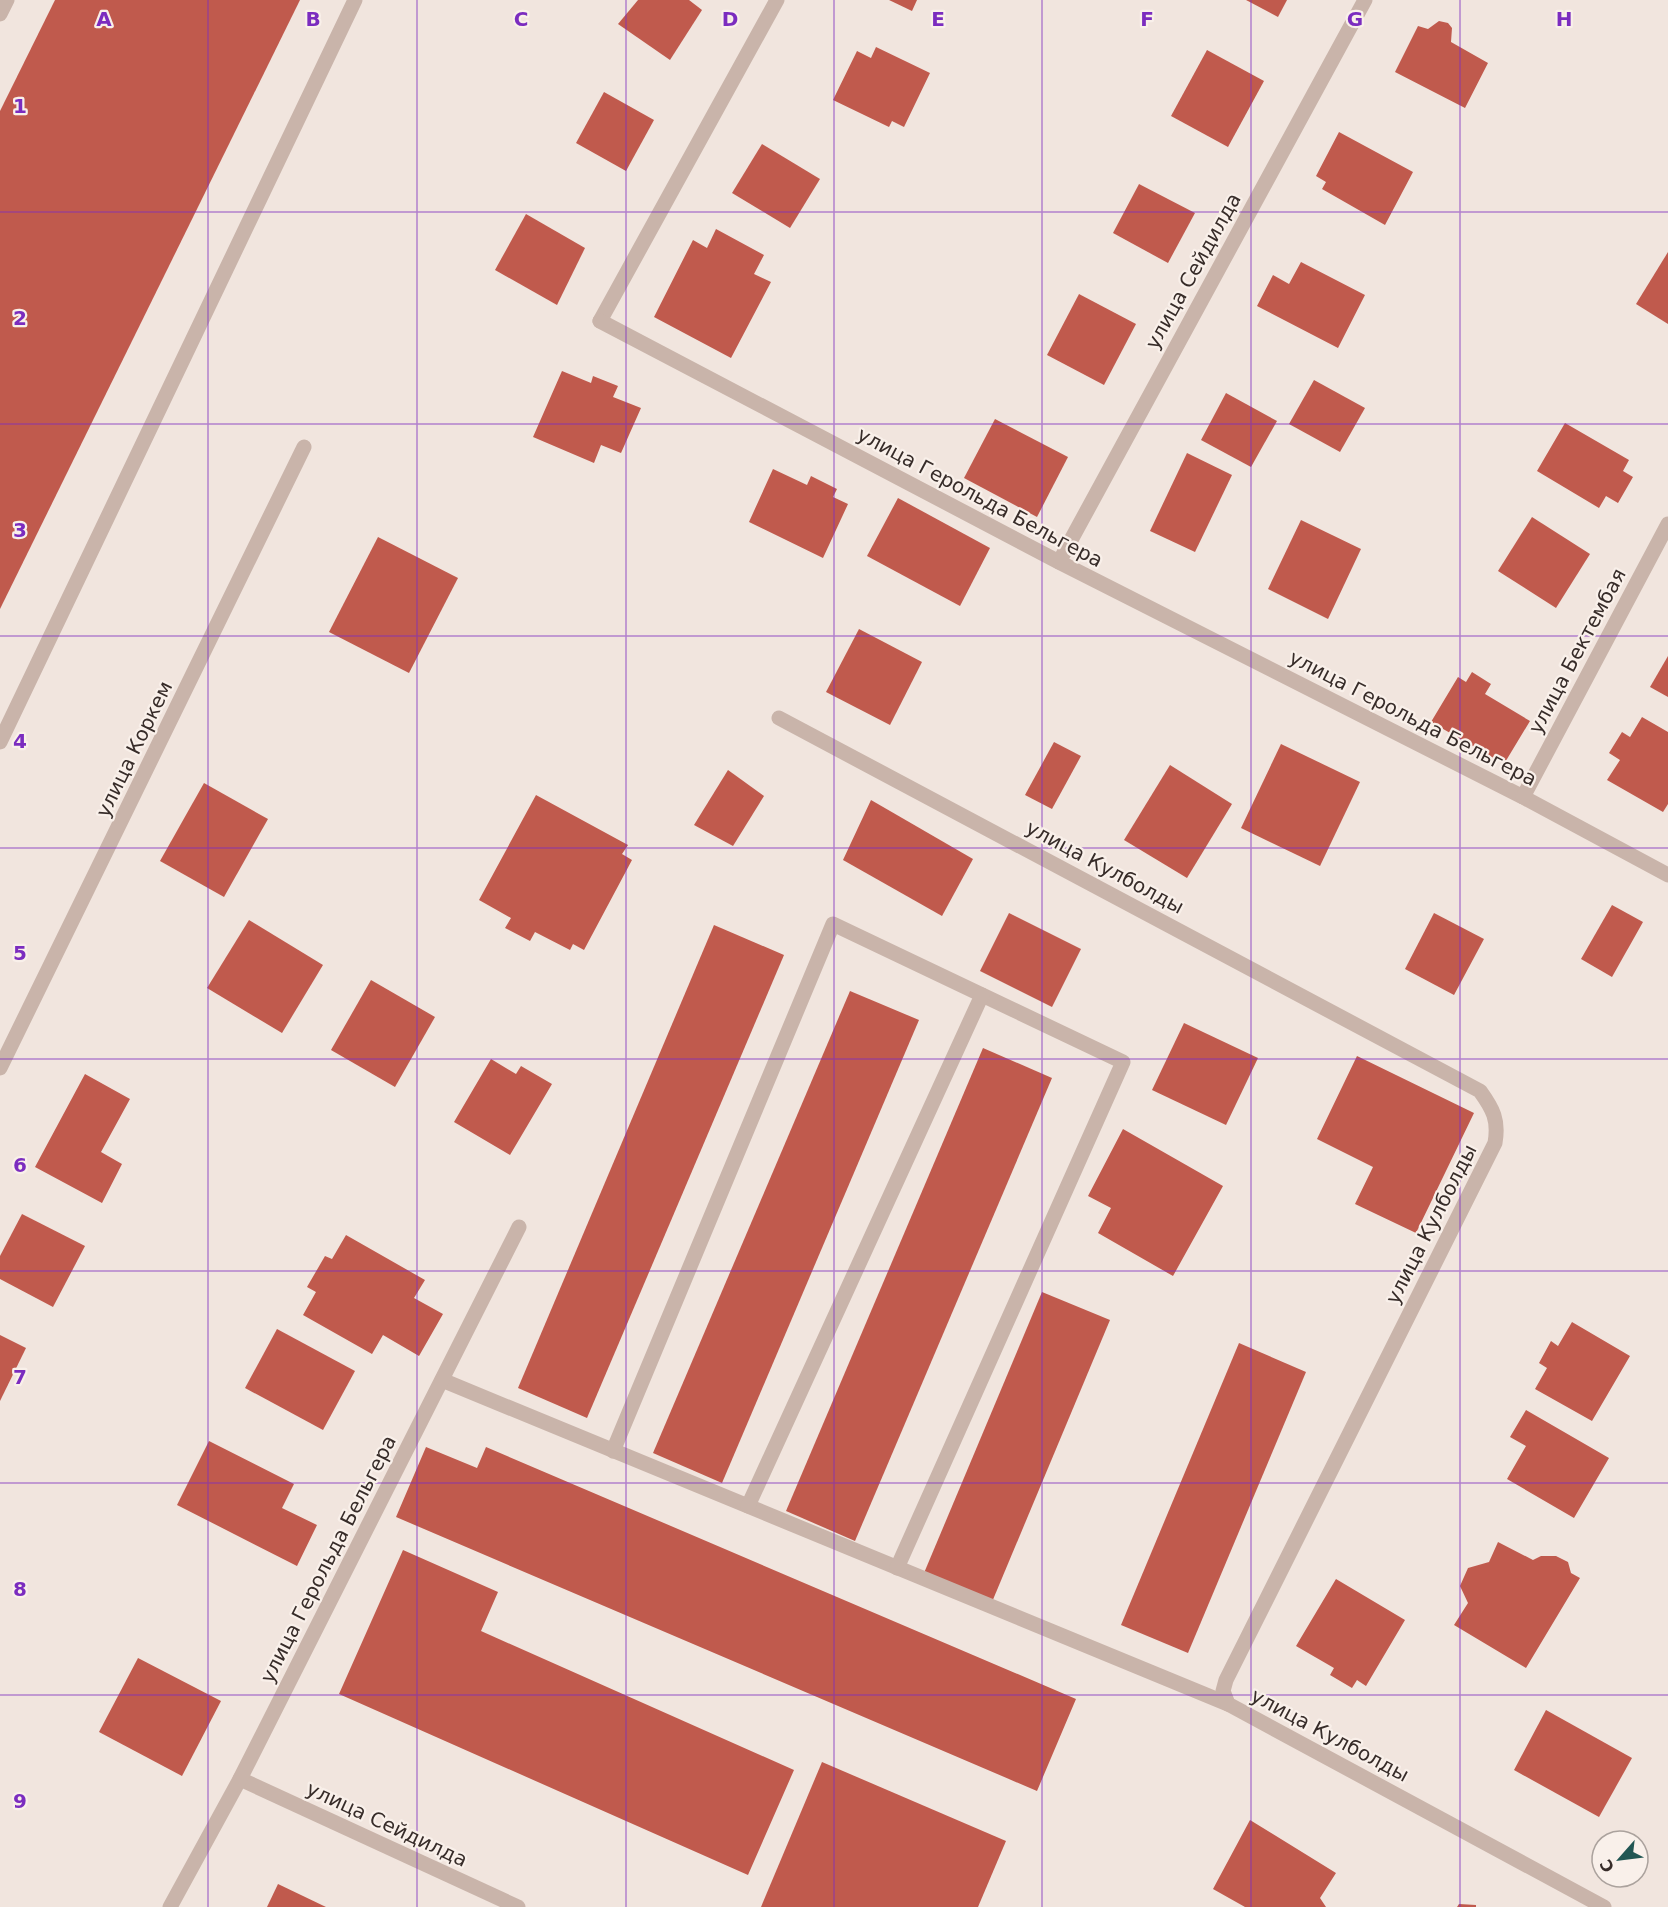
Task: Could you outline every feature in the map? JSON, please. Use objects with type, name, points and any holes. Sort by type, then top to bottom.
[{"type":"street","points":[[0,14],[7,0]]},
{"type":"street","points":[[0,742],[355,0]]},
{"type":"street","name":"улица Герольда Бельгера","points":[[777,0],[600,321],[1059,562],[1523,797],[1668,875]]},
{"type":"street","name":"улица Сейдилда","points":[[1059,562],[1365,0]]},
{"type":"street","name":"улица Коркем","points":[[0,1068],[304,447]]},
{"type":"street","name":"улица Бектембая","points":[[1523,797],[1668,524]]},
{"type":"street","name":"улица Кулболды","points":[[779,718],[1480,1090],[1492,1107],[1497,1128],[1495,1143],[1226,1680],[1223,1691],[1228,1704],[1604,1907]]},
{"type":"street","points":[[613,1451],[833,924],[1123,1062],[897,1568]]},
{"type":"street","points":[[747,1506],[982,995]]},
{"type":"street","name":"улица Герольда Бельгера","points":[[170,1907],[240,1779],[519,1227]]},
{"type":"street","points":[[442,1380],[1228,1704]]},
{"type":"street","name":"улица Сейдилда","points":[[240,1779],[518,1907]]},
{"type":"building","points":[[55,0],[300,0],[0,609],[0,111]]},
{"type":"building","points":[[638,0],[689,0],[702,10],[670,60],[618,24]]},
{"type":"building","points":[[889,0],[917,0],[912,11]]},
{"type":"building","points":[[1246,0],[1287,0],[1278,17]]},
{"type":"building","points":[[1439,21],[1448,23],[1452,28],[1451,42],[1488,63],[1465,108],[1395,72],[1418,26],[1428,29]]},
{"type":"building","points":[[876,47],[930,73],[904,127],[892,121],[889,127],[833,100],[857,51],[871,58]]},
{"type":"building","points":[[1207,50],[1264,81],[1228,147],[1171,116]]},
{"type":"building","points":[[604,92],[654,120],[626,171],[576,143]]},
{"type":"building","points":[[1339,132],[1413,172],[1385,225],[1322,189],[1326,182],[1316,176]]},
{"type":"building","points":[[762,144],[820,179],[790,228],[732,193]]},
{"type":"building","points":[[1139,184],[1195,213],[1168,263],[1113,233]]},
{"type":"building","points":[[526,214],[585,248],[557,305],[495,270]]},
{"type":"building","points":[[716,229],[764,255],[754,274],[771,282],[731,358],[654,317],[693,240],[707,248]]},
{"type":"building","points":[[1668,252],[1668,324],[1636,304]]},
{"type":"building","points":[[1301,262],[1365,295],[1338,348],[1257,306],[1273,275],[1289,284]]},
{"type":"building","points":[[1079,294],[1136,324],[1104,385],[1047,355]]},
{"type":"building","points":[[562,371],[591,383],[593,376],[618,386],[613,397],[641,408],[621,453],[601,445],[594,463],[533,437]]},
{"type":"building","points":[[1314,380],[1365,408],[1340,452],[1289,424]]},
{"type":"building","points":[[1226,393],[1277,421],[1251,467],[1201,440]]},
{"type":"building","points":[[995,419],[1068,457],[1037,517],[964,478]]},
{"type":"building","points":[[1565,423],[1629,460],[1623,471],[1633,477],[1618,503],[1606,496],[1599,508],[1537,471]]},
{"type":"building","points":[[1187,453],[1232,475],[1195,552],[1150,531]]},
{"type":"building","points":[[773,469],[807,485],[811,476],[837,489],[833,497],[848,504],[823,558],[749,522]]},
{"type":"building","points":[[898,498],[990,548],[960,606],[867,556]]},
{"type":"building","points":[[1532,517],[1590,554],[1556,608],[1498,571]]},
{"type":"building","points":[[1301,520],[1361,549],[1328,619],[1268,589]]},
{"type":"building","points":[[378,537],[458,578],[409,673],[329,632]]},
{"type":"building","points":[[859,629],[922,662],[890,725],[826,692]]},
{"type":"building","points":[[1668,656],[1668,697],[1650,687]]},
{"type":"building","points":[[1472,672],[1491,684],[1485,694],[1530,721],[1504,764],[1431,722],[1458,677],[1466,682]]},
{"type":"building","points":[[1642,717],[1668,732],[1668,804],[1663,812],[1607,780],[1620,760],[1609,753],[1622,732],[1630,737]]},
{"type":"building","points":[[1054,742],[1081,756],[1052,809],[1025,795]]},
{"type":"building","points":[[1281,744],[1360,782],[1320,866],[1241,828]]},
{"type":"building","points":[[1170,765],[1232,804],[1187,878],[1124,840]]},
{"type":"building","points":[[728,770],[764,796],[733,846],[694,825]]},
{"type":"building","points":[[204,783],[268,819],[224,897],[160,861]]},
{"type":"building","points":[[536,795],[628,845],[622,854],[632,860],[584,950],[573,944],[570,950],[535,932],[530,941],[505,928],[511,918],[479,900]]},
{"type":"building","points":[[871,800],[973,859],[942,916],[843,860]]},
{"type":"building","points":[[1612,905],[1643,922],[1612,977],[1581,959]]},
{"type":"building","points":[[1009,913],[1081,949],[1052,1007],[980,971]]},
{"type":"building","points":[[1434,913],[1484,939],[1454,995],[1405,969]]},
{"type":"building","points":[[249,920],[323,965],[282,1033],[207,988]]},
{"type":"building","points":[[714,925],[784,955],[587,1418],[518,1388]]},
{"type":"building","points":[[371,980],[435,1017],[395,1087],[331,1050]]},
{"type":"building","points":[[850,991],[919,1020],[722,1483],[653,1453]]},
{"type":"building","points":[[1184,1023],[1258,1058],[1226,1125],[1152,1090]]},
{"type":"building","points":[[983,1048],[1052,1078],[855,1541],[786,1511]]},
{"type":"building","points":[[1357,1056],[1474,1113],[1416,1233],[1355,1204],[1373,1167],[1317,1139]]},
{"type":"building","points":[[491,1059],[516,1074],[521,1066],[552,1084],[510,1155],[454,1122]]},
{"type":"building","points":[[85,1074],[130,1099],[101,1152],[122,1164],[102,1203],[35,1167]]},
{"type":"building","points":[[1123,1129],[1223,1186],[1173,1276],[1098,1233],[1111,1208],[1088,1196]]},
{"type":"building","points":[[22,1214],[85,1246],[53,1307],[0,1279],[0,1256]]},
{"type":"building","points":[[346,1235],[425,1280],[414,1298],[443,1314],[419,1356],[383,1335],[372,1354],[303,1315],[316,1292],[307,1287],[325,1256],[332,1259]]},
{"type":"building","points":[[1042,1292],[1110,1320],[992,1602],[924,1573]]},
{"type":"building","points":[[1572,1322],[1630,1356],[1592,1421],[1535,1389],[1547,1368],[1539,1363],[1551,1341],[1558,1346]]},
{"type":"building","points":[[277,1329],[355,1371],[323,1430],[245,1388]]},
{"type":"building","points":[[0,1335],[26,1348],[0,1401]]},
{"type":"building","points":[[1239,1343],[1306,1372],[1188,1653],[1121,1625]]},
{"type":"building","points":[[1526,1410],[1609,1458],[1574,1518],[1507,1479],[1526,1446],[1510,1437]]},
{"type":"building","points":[[209,1441],[294,1484],[282,1508],[317,1525],[297,1566],[177,1505]]},
{"type":"building","points":[[426,1447],[477,1468],[486,1447],[1076,1699],[1037,1791],[396,1517]]},
{"type":"building","points":[[1498,1542],[1533,1560],[1541,1556],[1556,1556],[1568,1562],[1571,1573],[1580,1578],[1526,1668],[1454,1625],[1468,1603],[1460,1586],[1468,1568],[1489,1562]]},
{"type":"building","points":[[403,1550],[498,1592],[481,1631],[794,1770],[748,1875],[339,1694]]},
{"type":"building","points":[[1336,1579],[1405,1620],[1366,1686],[1357,1680],[1352,1688],[1330,1675],[1334,1668],[1296,1646]]},
{"type":"building","points":[[138,1658],[221,1701],[182,1776],[99,1732]]},
{"type":"building","points":[[1546,1710],[1632,1758],[1599,1817],[1514,1770]]},
{"type":"building","points":[[822,1762],[1006,1841],[978,1907],[761,1907]]},
{"type":"building","points":[[1250,1820],[1336,1873],[1320,1898],[1326,1907],[1245,1907],[1213,1889]]},
{"type":"building","points":[[278,1884],[326,1907],[267,1907]]},
{"type":"building","points":[[1459,1904],[1476,1905],[1476,1907],[1457,1907]]}]
